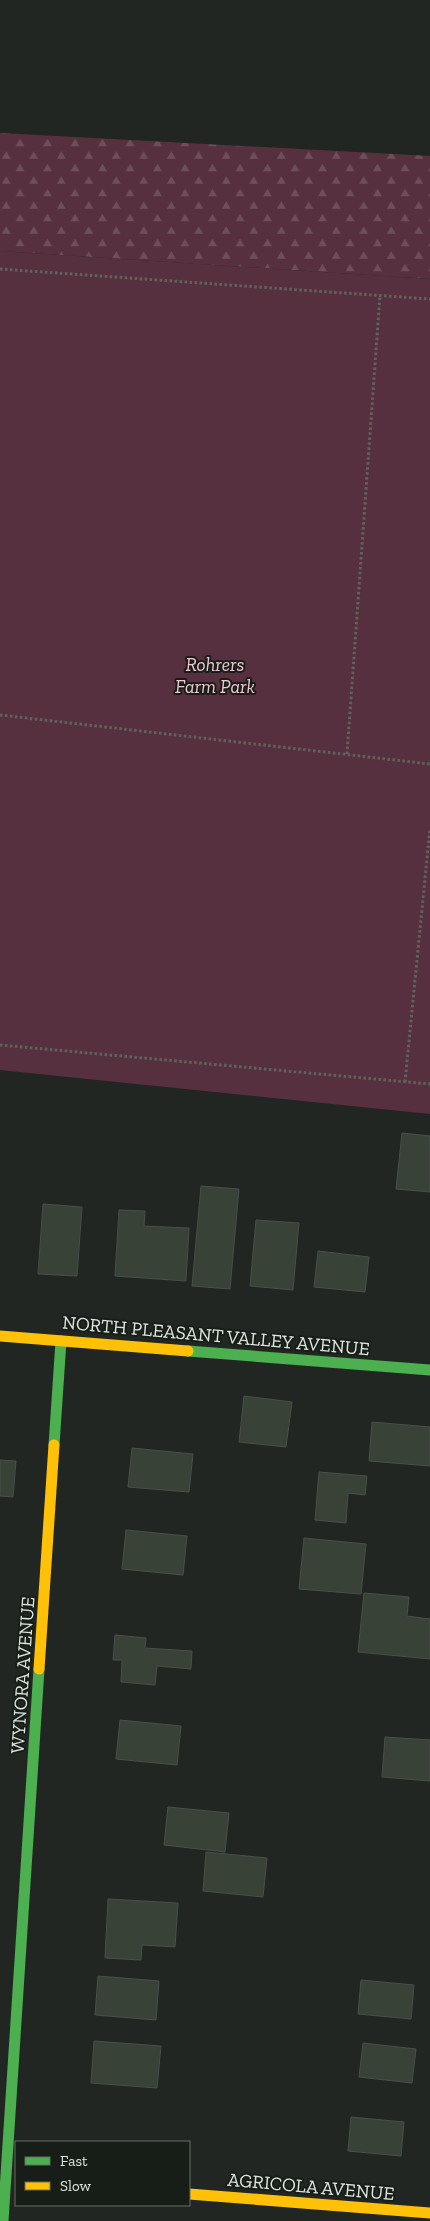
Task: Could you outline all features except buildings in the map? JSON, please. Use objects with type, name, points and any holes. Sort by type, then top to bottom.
[{"type":"street","name":"NORTH PLEASANT VALLEY AVENUE","points":[[0,1336],[430,1370]]},
{"type":"street","name":"WYNORA AVENUE","points":[[3,2221],[61,1341]]},
{"type":"street","name":"AGRICOLA AVENUE","points":[[190,2194],[430,2213]]},
{"type":"path","points":[[0,270],[430,299]]},
{"type":"path","points":[[347,754],[380,295]]},
{"type":"path","points":[[0,715],[430,764]]},
{"type":"path","points":[[405,1082],[430,828]]},
{"type":"path","points":[[0,1044],[430,1084]]},
{"type":"green space","points":[[0,133],[430,156],[430,279],[0,251]]},
{"type":"green space","name":"Rohrers Farm Park","points":[[0,251],[430,279],[430,1114],[0,1070]]},
{"type":"traffic: fast","points":[[54,1445],[61,1341]]},
{"type":"traffic: fast","points":[[188,1351],[430,1370]]},
{"type":"traffic: fast","points":[[3,2221],[39,1669]]},
{"type":"traffic: slow","points":[[0,1336],[188,1351]]},
{"type":"traffic: slow","points":[[39,1669],[54,1445]]},
{"type":"traffic: slow","points":[[190,2194],[430,2213]]}]
